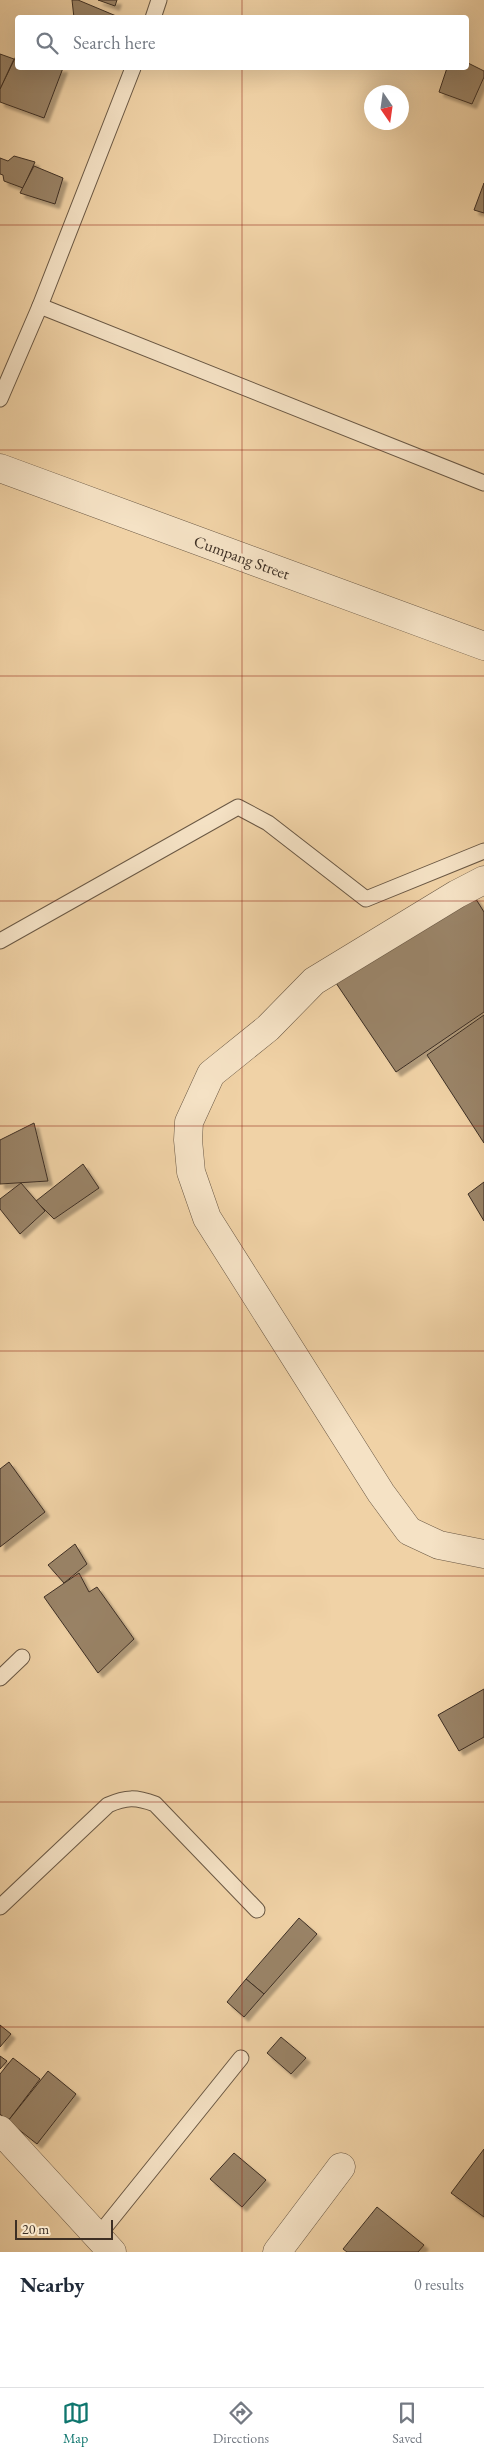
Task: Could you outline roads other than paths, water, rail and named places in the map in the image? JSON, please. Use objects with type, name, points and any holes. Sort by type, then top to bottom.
[{"type":"street","name":"Cumpang Street","points":[[0,468],[484,646]]},
{"type":"street","points":[[484,880],[457,894],[314,981],[268,1028],[210,1074],[189,1122],[188,1140],[191,1172],[207,1218],[381,1493],[409,1531],[439,1545],[484,1554]]},
{"type":"street","points":[[0,2130],[105,2245]]},
{"type":"street","points":[[277,2252],[341,2167]]},
{"type":"lane","points":[[154,15],[160,0]]},
{"type":"lane","points":[[0,399],[40,306],[132,70]]},
{"type":"lane","points":[[40,306],[484,483]]},
{"type":"lane","points":[[0,941],[238,808],[268,822],[366,899],[484,852]]},
{"type":"lane","points":[[0,1678],[22,1657]]},
{"type":"lane","points":[[0,1907],[108,1805],[124,1798],[138,1798],[155,1804],[257,1910]]},
{"type":"lane","points":[[105,2245],[241,2058]]}]
